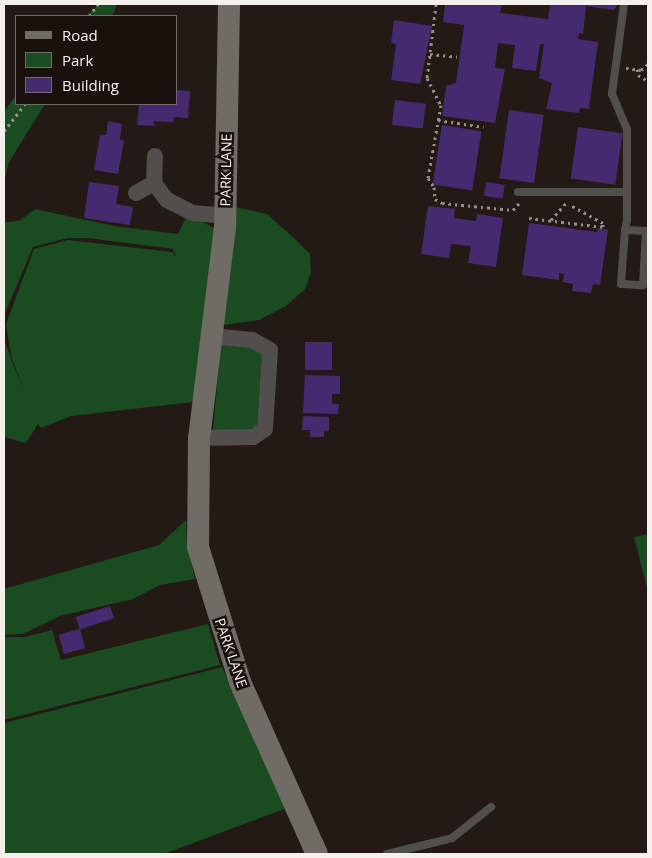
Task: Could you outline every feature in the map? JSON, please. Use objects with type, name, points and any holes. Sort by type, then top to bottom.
[{"type":"main road","name":"PARK LANE","points":[[229,4],[225,216],[199,438],[198,546],[208,584],[240,682],[317,854]]},
{"type":"street","points":[[155,156],[154,183],[161,194],[181,209],[225,216]]},
{"type":"street","points":[[136,193],[154,183]]},
{"type":"street","points":[[199,438],[253,437],[265,429],[270,350],[252,340],[211,336]]},
{"type":"lane","points":[[624,4],[612,94],[627,129],[626,230],[621,284],[643,285],[646,231],[626,230]]},
{"type":"lane","points":[[518,192],[555,190],[625,192]]},
{"type":"lane","points":[[387,854],[452,838],[491,807]]},
{"type":"path","points":[[90,15],[98,4]]},
{"type":"path","points":[[436,4],[427,78],[441,105],[428,178],[434,186],[434,199],[442,203],[513,210],[528,192]]},
{"type":"path","points":[[430,54],[457,56]]},
{"type":"path","points":[[648,64],[639,69],[638,75],[648,81]]},
{"type":"path","points":[[4,131],[24,105]]},
{"type":"path","points":[[438,120],[483,127]]},
{"type":"path","points":[[529,218],[603,227],[603,223],[566,202],[555,190]]},
{"type":"path","points":[[551,220],[566,202]]},
{"type":"green space","points":[[99,4],[117,4],[112,15],[87,15]]},
{"type":"green space","points":[[15,96],[15,105],[44,105],[9,162],[4,181],[4,112]]},
{"type":"green space","points":[[235,207],[267,214],[310,254],[311,273],[305,289],[286,306],[259,320],[223,325]]},
{"type":"green space","points":[[35,209],[114,226],[178,234],[186,217],[195,218],[216,229],[193,402],[71,416],[41,428],[38,424],[26,443],[4,437],[4,340],[25,394],[11,355],[6,324],[34,249],[68,240],[172,252],[176,257],[173,249],[88,238],[68,238],[33,247],[4,316],[4,222],[19,221]]},
{"type":"green space","points":[[221,344],[250,346],[262,353],[257,426],[246,430],[213,430]]},
{"type":"green space","points":[[186,520],[187,544],[195,579],[160,585],[133,599],[60,616],[23,634],[4,635],[4,589],[159,545]]},
{"type":"green space","points":[[648,534],[648,592],[634,537]]},
{"type":"green space","points":[[208,624],[220,665],[4,720],[4,637],[25,637],[52,630],[61,660]]},
{"type":"green space","points":[[222,667],[287,808],[164,854],[4,854],[4,723]]},
{"type":"building","points":[[445,4],[502,4],[500,13],[548,19],[550,4],[618,4],[614,10],[586,6],[583,34],[579,33],[578,39],[598,42],[589,109],[580,108],[579,113],[546,109],[552,83],[539,78],[544,44],[540,44],[536,71],[512,68],[515,45],[498,43],[495,68],[505,69],[495,123],[442,116],[446,86],[456,83],[464,25],[443,22]]},
{"type":"building","points":[[394,20],[432,26],[420,84],[391,80],[396,44],[391,43]]},
{"type":"building","points":[[178,90],[190,91],[188,118],[174,117],[173,122],[153,121],[155,126],[137,125],[139,105],[178,105]]},
{"type":"building","points":[[395,100],[426,104],[423,129],[392,125]]},
{"type":"building","points":[[509,110],[544,115],[534,183],[499,178]]},
{"type":"building","points":[[108,121],[122,124],[120,139],[124,141],[118,174],[94,170],[100,135],[106,135]]},
{"type":"building","points":[[442,125],[482,131],[472,191],[433,184]]},
{"type":"building","points":[[578,127],[623,133],[615,185],[571,178]]},
{"type":"building","points":[[89,182],[119,186],[116,204],[133,207],[130,225],[84,218]]},
{"type":"building","points":[[486,182],[505,185],[503,199],[484,196]]},
{"type":"building","points":[[428,206],[455,209],[454,218],[476,221],[477,214],[503,218],[496,267],[468,263],[471,246],[451,244],[449,258],[421,254]]},
{"type":"building","points":[[529,223],[597,232],[598,228],[608,230],[600,285],[593,284],[591,293],[572,291],[573,284],[563,282],[564,274],[559,273],[559,280],[522,275]]},
{"type":"building","points":[[305,342],[332,342],[332,370],[305,370]]},
{"type":"building","points":[[305,375],[340,376],[340,394],[332,394],[332,404],[339,404],[338,414],[303,413]]},
{"type":"building","points":[[303,416],[329,417],[329,431],[324,431],[324,437],[310,437],[310,430],[302,430]]},
{"type":"building","points":[[110,606],[114,618],[80,629],[76,617]]},
{"type":"building","points":[[80,629],[85,648],[64,654],[59,635]]}]
